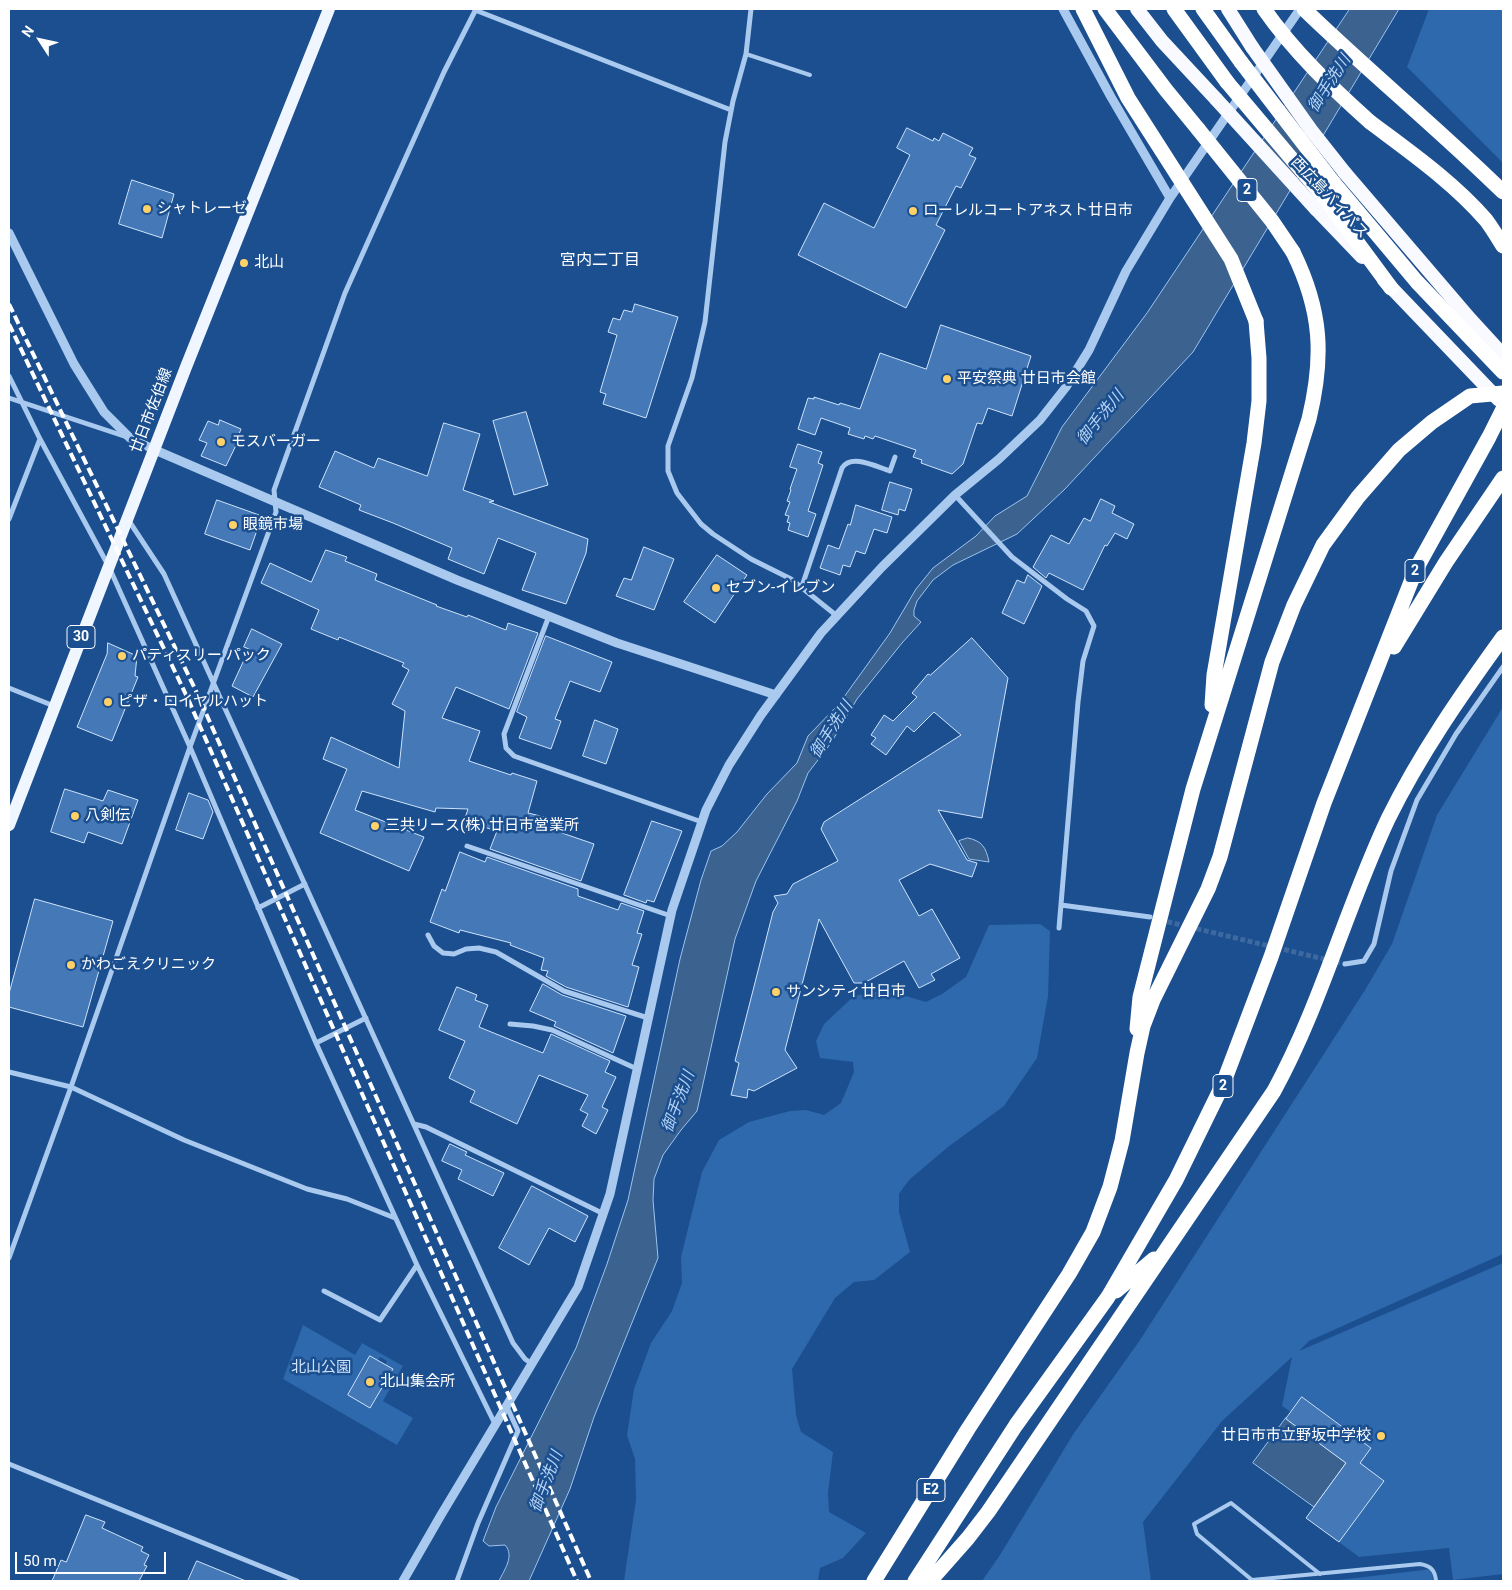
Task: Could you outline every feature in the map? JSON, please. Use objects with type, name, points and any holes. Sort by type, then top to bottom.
[{"type":"highway","points":[[1083,9],[1128,98],[1230,259],[1256,321],[1259,358],[1259,401],[1254,443],[1214,675],[1211,729]]},
{"type":"highway","name":"2","points":[[988,1399],[1069,1274],[1093,1232],[1113,1178],[1122,1141],[1137,1053],[1137,1019],[1140,997],[1185,817],[1309,419],[1316,390],[1319,360],[1318,330],[1312,301],[1302,272],[1292,252],[1272,221],[1166,90],[1105,9]]},
{"type":"highway","name":"西広島バイパス","points":[[1137,9],[1162,41],[1216,99],[1319,202]]},
{"type":"highway","points":[[1174,9],[1319,202],[1391,288],[1498,393],[1503,405]]},
{"type":"highway","points":[[1203,9],[1241,62],[1339,178],[1417,282],[1503,372]]},
{"type":"highway","name":"西広島バイパス","points":[[1228,9],[1252,47],[1311,130],[1339,178],[1503,355]]},
{"type":"highway","points":[[1264,9],[1304,59],[1338,94],[1456,192],[1486,221],[1503,246]]},
{"type":"highway","points":[[1304,9],[1503,192]]},
{"type":"highway","points":[[1137,1053],[1143,1026],[1153,1000],[1208,889],[1220,857],[1272,662],[1294,605],[1323,545],[1358,497],[1400,450],[1432,422],[1470,396],[1498,393]]},
{"type":"highway","name":"2","points":[[1016,1424],[1108,1297],[1176,1180],[1223,1084],[1271,957],[1324,803],[1361,713],[1416,569],[1490,437],[1503,409]]},
{"type":"highway","points":[[1361,713],[1401,635],[1446,562],[1503,478]]},
{"type":"highway","points":[[930,1581],[988,1512],[1274,1091],[1298,1043],[1388,820],[1411,775],[1437,731],[1503,637]]},
{"type":"highway","points":[[1108,1297],[1168,1247]]},
{"type":"highway","name":"E2","points":[[874,1581],[988,1399]]},
{"type":"highway","name":"E2","points":[[915,1581],[1016,1424]]},
{"type":"main road","name":"廿日市佐伯線","points":[[9,825],[186,367],[329,9]]},
{"type":"street","points":[[9,1258],[190,747],[276,512],[274,490],[345,293],[444,72],[475,9],[731,110]]},
{"type":"street","points":[[751,9],[746,54],[731,110],[725,142],[705,322],[692,378],[668,446],[668,471],[676,493],[701,524],[738,551],[802,586],[838,616]]},
{"type":"street","points":[[1063,9],[1111,97],[1170,198]]},
{"type":"street","points":[[403,1581],[578,1287],[604,1214],[615,1174],[671,916],[702,822],[716,787],[776,695],[822,633],[882,567],[955,495],[1040,420],[1066,387],[1089,350],[1126,271],[1170,198],[1300,9]]},
{"type":"street","points":[[9,233],[74,364],[89,390],[104,412],[130,438]]},
{"type":"street","points":[[9,376],[40,440],[109,567],[190,747],[316,1043],[417,1265],[496,1426]]},
{"type":"street","points":[[9,398],[130,438],[457,580],[617,643],[776,695]]},
{"type":"street","points":[[9,519],[40,440]]},
{"type":"street","points":[[802,586],[845,463],[856,461],[890,471],[895,457]]},
{"type":"street","points":[[955,495],[1012,557],[1067,599],[1086,611],[1094,626],[1083,661],[1078,702],[1059,928]]},
{"type":"street","points":[[127,519],[164,574],[514,1343],[525,1359],[532,1364]]},
{"type":"street","points":[[549,616],[504,734],[506,748],[514,756],[702,822]]},
{"type":"street","points":[[1344,964],[1364,961],[1374,944],[1390,870],[1417,800],[1456,734],[1503,667]]},
{"type":"street","points":[[9,688],[54,706]]},
{"type":"street","points":[[467,846],[671,916]]},
{"type":"street","points":[[258,908],[305,884]]},
{"type":"street","points":[[1061,904],[1150,917]]},
{"type":"street","points":[[428,935],[434,946],[442,953],[454,954],[466,949],[479,948],[496,952],[564,991],[648,1018]]},
{"type":"street","points":[[316,1043],[366,1018]]},
{"type":"street","points":[[510,1024],[552,1030],[637,1069]]},
{"type":"street","points":[[9,1072],[71,1087],[184,1140],[307,1190],[347,1199],[395,1218]]},
{"type":"street","points":[[414,1124],[426,1127],[604,1214]]},
{"type":"street","points":[[324,1291],[380,1320],[417,1265]]},
{"type":"street","points":[[457,1581],[478,1522],[518,1431],[507,1407]]},
{"type":"street","points":[[9,1464],[297,1581]]},
{"type":"lane","points":[[746,54],[810,75]]},
{"type":"lane","points":[[1320,1574],[1231,1503],[1194,1524],[1197,1534],[1252,1580],[1320,1574],[1420,1564],[1427,1565],[1433,1570],[1436,1581]]},
{"type":"green space","points":[[1429,9],[1503,9],[1503,163],[1407,67]]},
{"type":"green space","points":[[1503,707],[1503,1254],[1309,1341],[1299,1351],[1503,1263],[1503,1574],[1453,1580],[1449,1548],[1359,1557],[1339,1542],[1384,1481],[1360,1463],[1371,1447],[1303,1397],[1291,1412],[1282,1406],[1292,1357],[1222,1421],[1143,1522],[1151,1581],[982,1581],[1000,1555],[1074,1433],[1140,1340],[1365,990],[1392,944],[1437,815]]},
{"type":"green space","points":[[1040,924],[1050,931],[1048,996],[1037,1058],[1004,1106],[948,1147],[909,1180],[899,1194],[899,1212],[910,1252],[874,1280],[854,1282],[835,1298],[792,1369],[796,1415],[801,1432],[833,1452],[828,1493],[829,1512],[866,1533],[843,1558],[820,1568],[818,1581],[624,1581],[636,1500],[635,1459],[627,1435],[634,1389],[651,1343],[672,1311],[682,1283],[681,1257],[702,1172],[719,1140],[749,1122],[790,1111],[806,1110],[824,1115],[841,1103],[854,1072],[853,1062],[820,1058],[816,1041],[824,1024],[854,996],[885,990],[926,1002],[942,994],[966,977],[989,925]]},
{"type":"green space","name":"北山公園","points":[[303,1325],[355,1355],[362,1343],[403,1366],[383,1401],[413,1418],[397,1445],[283,1379]],"holes":[[[370,1356],[378,1360],[380,1357],[387,1361],[385,1365],[393,1370],[370,1408],[348,1395]]]},
{"type":"green space","points":[[1432,1569],[1433,1581],[1330,1581]]},
{"type":"water","name":"御手洗川","points":[[1350,9],[1399,9],[1193,352],[1064,490],[1017,534],[953,565],[933,580],[917,601],[914,610],[914,616],[921,622],[857,699],[831,743],[808,773],[797,801],[756,881],[735,939],[697,1111],[663,1155],[654,1179],[653,1200],[658,1258],[594,1417],[570,1489],[529,1581],[499,1581],[508,1563],[508,1549],[505,1545],[489,1546],[483,1541],[496,1507],[576,1348],[607,1264],[628,1200],[680,959],[701,880],[711,851],[722,846],[737,832],[767,794],[797,763],[808,736],[839,704],[890,633],[916,589],[933,568],[976,536],[995,516],[1027,496],[1062,427],[1147,313]]},
{"type":"water","points":[[968,838],[977,841],[983,846],[989,862],[969,859],[959,841]]},
{"type":"water","points":[[1286,1418],[1346,1463],[1314,1507],[1253,1463]]},
{"type":"building","name":"ローレルコートアネスト廿日市","points":[[907,128],[933,141],[934,138],[939,141],[943,133],[973,148],[969,155],[976,158],[961,188],[956,186],[936,225],[945,230],[906,308],[798,255],[824,203],[874,228],[910,155],[897,148]]},
{"type":"building","name":"シャトレーゼ","points":[[132,180],[174,194],[162,238],[119,224]]},
{"type":"building","points":[[635,304],[678,317],[646,418],[603,404],[606,394],[600,392],[617,335],[608,332],[613,318],[620,320],[624,310],[632,312]]},
{"type":"building","points":[[941,325],[1031,356],[1012,416],[988,408],[982,424],[977,423],[963,464],[952,474],[921,463],[922,460],[913,457],[916,450],[875,436],[873,439],[865,436],[864,439],[848,434],[850,428],[821,418],[815,435],[798,429],[808,398],[814,399],[814,397],[860,409],[880,353],[926,369]]},
{"type":"building","points":[[526,412],[548,485],[514,495],[493,421]]},
{"type":"building","name":"モスバーガー","points":[[220,420],[241,429],[239,434],[241,435],[226,466],[201,456],[207,443],[199,440],[208,421],[218,425]]},
{"type":"building","points":[[444,423],[480,434],[463,490],[494,501],[489,502],[588,539],[586,553],[566,604],[522,590],[536,553],[498,538],[484,574],[448,559],[452,548],[359,510],[361,505],[319,487],[335,451],[374,468],[378,458],[427,476]]},
{"type":"building","points":[[798,444],[822,452],[818,463],[823,465],[808,511],[816,514],[808,537],[788,530],[790,523],[787,522],[789,516],[785,515],[790,502],[787,501],[790,489],[797,469],[790,467]]},
{"type":"building","points":[[890,482],[912,489],[905,511],[899,509],[898,515],[882,510]]},
{"type":"building","points":[[1101,499],[1115,506],[1112,513],[1134,524],[1127,539],[1115,533],[1107,546],[1105,545],[1083,590],[1049,573],[1046,578],[1033,567],[1051,535],[1069,544],[1084,518],[1090,521]]},
{"type":"building","name":"眼鏡市場","points":[[217,500],[262,516],[250,550],[205,534]]},
{"type":"building","points":[[856,505],[892,517],[887,533],[874,529],[865,554],[856,551],[850,567],[843,565],[840,575],[820,568],[828,545],[839,549],[848,524],[850,525]]},
{"type":"building","points":[[644,547],[674,559],[654,610],[616,596],[624,578],[631,580]]},
{"type":"building","points":[[326,550],[347,557],[345,561],[377,574],[375,580],[436,606],[467,617],[468,615],[506,630],[508,623],[538,633],[509,709],[456,687],[442,718],[480,731],[469,761],[511,775],[512,773],[537,781],[528,813],[565,822],[562,833],[594,844],[581,881],[490,849],[497,831],[464,821],[468,809],[436,808],[435,812],[362,791],[355,810],[424,837],[409,871],[320,833],[347,769],[323,759],[331,737],[399,768],[405,711],[392,704],[409,670],[402,666],[404,663],[339,637],[338,640],[311,629],[319,610],[261,583],[270,563],[311,582]]},
{"type":"building","name":"セブン-イレブン","points":[[717,555],[747,575],[715,623],[684,602]]},
{"type":"building","points":[[1028,575],[1042,586],[1024,624],[1002,613],[1017,580],[1024,583]]},
{"type":"building","points":[[252,629],[282,644],[253,697],[232,686],[249,649],[244,647]]},
{"type":"building","points":[[546,636],[612,662],[600,692],[570,681],[555,719],[561,721],[551,749],[519,738],[527,717],[517,712]]},
{"type":"building","points":[[972,638],[1008,678],[982,818],[938,810],[967,860],[977,863],[972,877],[930,864],[899,880],[919,916],[932,909],[960,958],[931,974],[935,980],[919,988],[904,961],[864,983],[854,983],[819,919],[785,1050],[797,1068],[754,1091],[748,1089],[747,1098],[731,1095],[739,1063],[735,1061],[773,912],[778,903],[774,896],[787,894],[793,884],[838,861],[821,829],[824,822],[961,735],[934,712],[914,732],[907,726],[886,755],[871,744],[876,738],[871,735],[884,715],[893,721],[917,697],[912,693],[928,674],[930,675]]},
{"type":"building","name":"ピザ・ロイヤルハット","points":[[108,643],[137,656],[135,676],[138,677],[112,741],[77,727],[107,654]]},
{"type":"building","points":[[595,720],[618,729],[606,764],[583,756]]},
{"type":"building","points":[[65,789],[103,801],[108,790],[138,800],[122,844],[88,832],[84,843],[51,832]]},
{"type":"building","points":[[189,793],[208,800],[213,812],[203,839],[176,830]]},
{"type":"building","points":[[652,821],[682,831],[654,902],[647,900],[646,903],[624,895]]},
{"type":"building","points":[[460,852],[485,862],[487,857],[578,889],[578,896],[618,910],[621,903],[644,911],[637,933],[642,934],[632,965],[639,967],[628,1007],[566,987],[546,976],[548,971],[541,970],[544,958],[510,945],[511,943],[460,930],[459,933],[430,922],[442,889],[445,891]]},
{"type":"building","name":"かわごえクリニック","points":[[35,899],[113,921],[83,1027],[9,1007],[9,994]]},
{"type":"building","points":[[543,984],[562,995],[626,1016],[613,1053],[554,1026],[556,1022],[530,1011]]},
{"type":"building","points":[[457,987],[477,995],[475,1000],[488,1005],[479,1027],[543,1053],[551,1034],[610,1061],[605,1072],[616,1077],[602,1107],[608,1110],[596,1134],[582,1126],[588,1114],[580,1110],[588,1095],[539,1075],[517,1124],[470,1102],[475,1091],[449,1078],[465,1041],[439,1030]]},
{"type":"building","points":[[450,1144],[467,1152],[465,1155],[504,1173],[493,1196],[458,1179],[462,1170],[442,1161]]},
{"type":"building","points":[[532,1186],[588,1216],[575,1242],[549,1228],[529,1265],[499,1248]]},
{"type":"building","name":"北山集会所","points":[[370,1356],[393,1369],[370,1408],[348,1395]]},
{"type":"building","points":[[1302,1397],[1371,1448],[1360,1463],[1384,1481],[1339,1542],[1306,1518],[1346,1463],[1286,1419]]},
{"type":"building","points":[[86,1515],[105,1522],[102,1528],[143,1547],[141,1551],[149,1555],[144,1565],[147,1566],[139,1581],[52,1581],[61,1560],[66,1562]]},
{"type":"building","points":[[197,1561],[246,1581],[188,1581]]},
{"type":"tunnel","points":[[1160,920],[1345,964]]},
{"type":"railway","points":[[9,304],[197,693],[591,1581]]},
{"type":"railway","points":[[9,324],[188,699],[577,1581]]},
{"type":"place","name":"シャトレーゼ","points":[[147,209]]},
{"type":"place","name":"ローレルコートアネスト廿日市","points":[[913,211]]},
{"type":"place","name":"北山","points":[[244,263]]},
{"type":"place","name":"平安祭典 廿日市会館","points":[[947,379]]},
{"type":"place","name":"モスバーガー","points":[[221,442]]},
{"type":"place","name":"眼鏡市場","points":[[233,525]]},
{"type":"place","name":"セブン-イレブン","points":[[716,588]]},
{"type":"place","name":"パティスリー パック","points":[[122,656]]},
{"type":"place","name":"ピザ・ロイヤルハット","points":[[108,702]]},
{"type":"place","name":"八剣伝","points":[[75,816]]},
{"type":"place","name":"三共リース(株) 廿日市営業所","points":[[375,826]]},
{"type":"place","name":"かわごえクリニック","points":[[71,965]]},
{"type":"place","name":"サンシティ廿日市","points":[[776,992]]},
{"type":"place","name":"北山集会所","points":[[370,1382]]},
{"type":"place","name":"廿日市市立野坂中学校","points":[[1381,1436]]},
{"type":"district","name":"宮内二丁目","points":[[600,261]]}]
